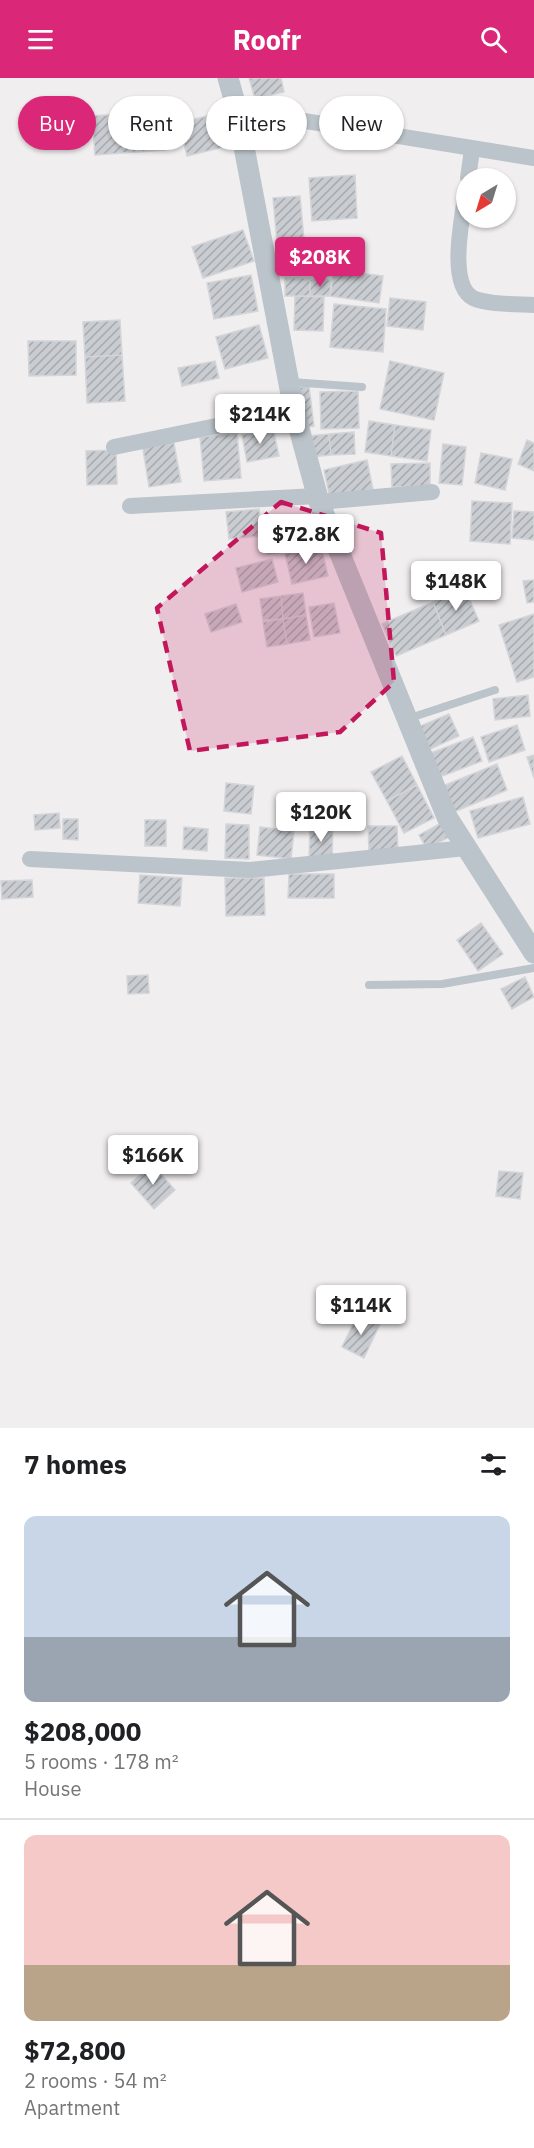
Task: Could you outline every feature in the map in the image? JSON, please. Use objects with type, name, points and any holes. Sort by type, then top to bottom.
[{"type":"street","points":[[228,78],[233,96]]},
{"type":"street","points":[[307,121],[472,150],[534,158]]},
{"type":"street","points":[[245,150],[294,410],[318,499],[447,817],[534,953]]},
{"type":"street","points":[[469,168],[472,150]]},
{"type":"street","points":[[462,228],[458,260],[462,286],[473,298],[490,302],[534,305]]},
{"type":"street","points":[[114,447],[294,410]]},
{"type":"street","points":[[130,506],[432,492]]},
{"type":"street","points":[[30,859],[250,870],[466,848]]},
{"type":"lane","points":[[288,381],[362,387]]},
{"type":"lane","points":[[407,719],[495,690]]},
{"type":"lane","points":[[369,985],[442,984],[534,968]]},
{"type":"highlighted area","points":[[281,502],[381,533],[394,682],[340,732],[190,751],[157,608]]},
{"type":"building","points":[[249,78],[281,78],[284,92],[254,96]]},
{"type":"building","points":[[108,115],[108,150],[166,150],[95,155],[96,116]]},
{"type":"building","points":[[206,116],[206,150],[212,150],[187,156],[186,150],[194,150],[194,119]]},
{"type":"building","points":[[355,175],[357,218],[312,221],[309,178]]},
{"type":"building","points":[[300,196],[304,240],[277,242],[273,198]]},
{"type":"building","points":[[243,230],[254,261],[203,278],[192,247]]},
{"type":"building","points":[[334,270],[383,276],[379,303],[330,296]]},
{"type":"building","points":[[251,275],[258,311],[214,319],[207,283]]},
{"type":"building","points":[[285,278],[310,278],[310,296],[285,296]]},
{"type":"building","points":[[310,279],[331,280],[330,296],[310,296]]},
{"type":"building","points":[[295,296],[324,297],[323,331],[294,330]]},
{"type":"building","points":[[390,298],[426,302],[423,330],[387,326]]},
{"type":"building","points":[[334,304],[386,309],[383,352],[330,347]]},
{"type":"building","points":[[120,320],[122,355],[85,357],[83,322]]},
{"type":"building","points":[[259,325],[268,358],[225,369],[216,337]]},
{"type":"building","points":[[28,341],[76,341],[76,375],[29,376]]},
{"type":"building","points":[[122,355],[125,401],[87,403],[85,357]]},
{"type":"building","points":[[215,361],[219,378],[182,386],[178,368]]},
{"type":"building","points":[[390,361],[444,373],[434,420],[380,409]]},
{"type":"building","points":[[309,386],[314,426],[300,428],[294,388]]},
{"type":"building","points":[[358,391],[359,428],[321,429],[320,392]]},
{"type":"building","points":[[369,421],[395,425],[391,456],[365,452]]},
{"type":"building","points":[[395,425],[431,430],[427,461],[391,456]]},
{"type":"building","points":[[273,428],[279,456],[247,462],[242,435]]},
{"type":"building","points":[[354,432],[355,454],[331,455],[329,434]]},
{"type":"building","points":[[237,433],[241,478],[204,481],[200,437]]},
{"type":"building","points":[[329,434],[331,455],[309,457],[307,436]]},
{"type":"building","points":[[173,438],[181,482],[149,487],[142,443]]},
{"type":"building","points":[[527,440],[534,443],[534,471],[518,464]]},
{"type":"building","points":[[443,444],[466,447],[462,485],[439,483]]},
{"type":"building","points":[[116,450],[117,484],[87,485],[86,451]]},
{"type":"building","points":[[481,453],[512,459],[505,490],[475,483]]},
{"type":"building","points":[[367,460],[373,489],[330,498],[324,470]]},
{"type":"building","points":[[430,463],[430,486],[392,487],[391,464]]},
{"type":"building","points":[[472,501],[512,503],[510,544],[470,541]]},
{"type":"building","points":[[259,509],[262,536],[229,539],[226,512]]},
{"type":"building","points":[[514,511],[534,512],[534,540],[512,538]]},
{"type":"building","points":[[299,521],[303,549],[268,554],[264,526]]},
{"type":"building","points":[[321,546],[328,576],[292,584],[285,554]]},
{"type":"building","points":[[272,559],[278,582],[242,592],[236,568]]},
{"type":"building","points":[[534,580],[534,602],[527,603],[523,581]]},
{"type":"building","points":[[465,589],[479,621],[446,635],[433,602]]},
{"type":"building","points":[[303,593],[306,615],[283,619],[281,596]]},
{"type":"building","points":[[281,596],[283,619],[263,620],[260,599]]},
{"type":"building","points":[[433,602],[446,635],[396,656],[382,624]]},
{"type":"building","points":[[334,603],[340,633],[314,637],[309,607]]},
{"type":"building","points":[[236,604],[242,622],[211,632],[205,614]]},
{"type":"building","points":[[534,614],[534,677],[517,682],[499,625]]},
{"type":"building","points":[[306,615],[310,640],[287,644],[283,619]]},
{"type":"building","points":[[283,619],[287,644],[267,647],[263,622]]},
{"type":"building","points":[[528,695],[530,716],[495,720],[493,699]]},
{"type":"building","points":[[449,714],[459,736],[426,751],[416,728]]},
{"type":"building","points":[[517,725],[525,750],[489,762],[481,737]]},
{"type":"building","points":[[473,737],[482,761],[437,778],[428,754]]},
{"type":"building","points":[[534,755],[534,778],[527,757]]},
{"type":"building","points":[[402,756],[417,785],[387,801],[371,772]]},
{"type":"building","points":[[497,764],[507,790],[449,814],[438,788]]},
{"type":"building","points":[[226,783],[254,786],[251,814],[224,811]]},
{"type":"building","points":[[417,785],[434,818],[404,833],[387,801]]},
{"type":"building","points":[[523,797],[530,824],[478,838],[470,811]]},
{"type":"building","points":[[59,813],[60,828],[35,830],[34,815]]},
{"type":"building","points":[[63,819],[78,819],[78,840],[63,839]]},
{"type":"building","points":[[145,820],[166,820],[166,846],[145,846]]},
{"type":"building","points":[[443,822],[451,836],[427,849],[419,835]]},
{"type":"building","points":[[226,824],[249,825],[249,859],[225,858]]},
{"type":"building","points":[[310,825],[333,826],[332,861],[309,860]]},
{"type":"building","points":[[368,826],[397,826],[398,851],[369,852]]},
{"type":"building","points":[[184,827],[208,829],[207,851],[183,849]]},
{"type":"building","points":[[260,827],[294,831],[291,859],[257,855]]},
{"type":"building","points":[[289,874],[334,874],[334,898],[288,898]]},
{"type":"building","points":[[140,875],[182,878],[180,906],[138,903]]},
{"type":"building","points":[[225,878],[264,878],[265,915],[226,916]]},
{"type":"building","points":[[32,880],[33,897],[2,899],[1,881]]},
{"type":"building","points":[[481,923],[503,954],[478,971],[457,940]]},
{"type":"building","points":[[148,975],[149,993],[128,994],[127,976]]},
{"type":"building","points":[[525,977],[534,997],[512,1009],[501,989]]},
{"type":"building","points":[[152,1164],[175,1190],[154,1209],[131,1183]]},
{"type":"building","points":[[499,1171],[523,1173],[520,1199],[496,1196]]},
{"type":"building","points":[[358,1314],[380,1324],[364,1358],[342,1347]]}]
